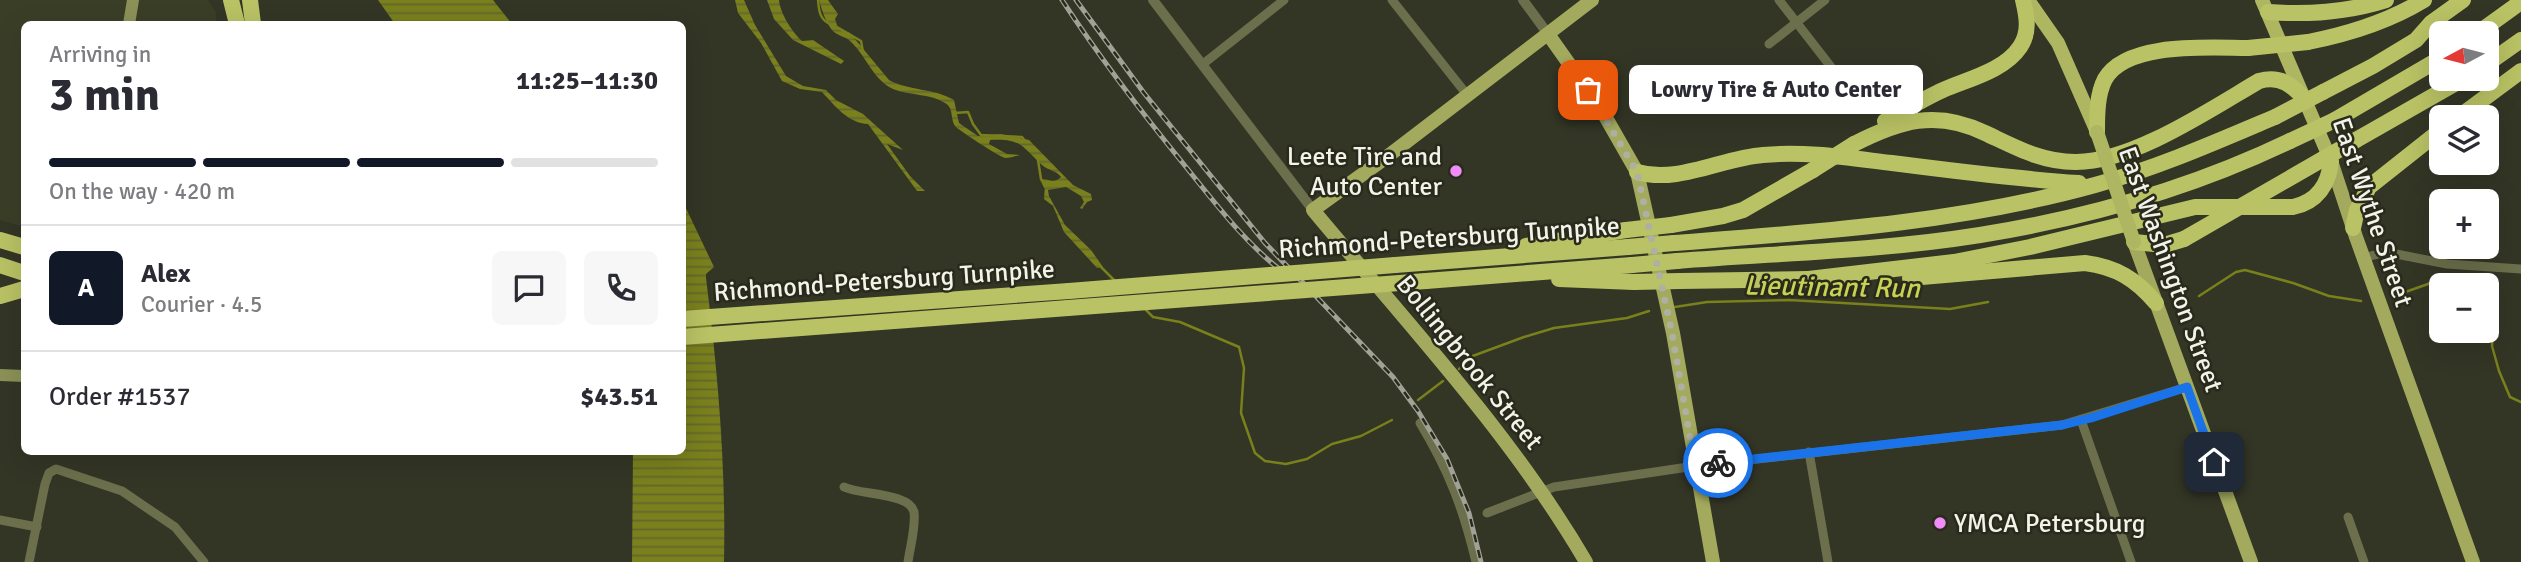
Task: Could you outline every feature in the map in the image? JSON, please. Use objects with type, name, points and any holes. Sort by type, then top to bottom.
[{"type":"highway","points":[[231,0],[236,21]]},
{"type":"highway","points":[[250,0],[253,21]]},
{"type":"highway","points":[[1424,263],[1671,225],[1743,210],[1814,170],[1881,124],[1927,98],[2008,60],[2021,46],[2026,35],[2026,0]]},
{"type":"highway","name":"East Washington Street","points":[[2026,0],[2058,43],[2096,132],[2134,242]]},
{"type":"highway","points":[[2265,6],[2307,13],[2352,9],[2386,0]]},
{"type":"highway","points":[[2096,132],[2099,99],[2106,78],[2130,57],[2162,51],[2248,48],[2334,37],[2384,20],[2424,0]]},
{"type":"highway","name":"Richmond-Petersburg Turnpike","points":[[686,319],[1628,247],[1901,223],[2019,203],[2095,185],[2193,151],[2275,117],[2373,66],[2416,40],[2431,23],[2463,0]]},
{"type":"highway","points":[[2416,40],[2477,0]]},
{"type":"highway","points":[[2495,21],[2521,2]]},
{"type":"highway","name":"East Wythe Street","points":[[2265,6],[2331,161]]},
{"type":"highway","points":[[2499,56],[2521,40]]},
{"type":"highway","name":"Richmond-Petersburg Turnpike","points":[[686,337],[1932,241],[2042,224],[2092,213],[2179,187],[2335,120],[2429,65]]},
{"type":"highway","points":[[2475,105],[2521,71]]},
{"type":"highway","points":[[1854,144],[1897,124],[1940,120],[1976,129],[2022,152],[2039,157],[2056,161],[2089,161],[2124,152],[2148,142],[2200,116],[2259,81],[2282,80],[2307,101]]},
{"type":"highway","points":[[2134,242],[2164,244],[2185,239],[2442,91]]},
{"type":"highway","points":[[2353,228],[2357,210],[2369,187],[2429,140]]},
{"type":"highway","points":[[1637,172],[1662,176],[1742,157],[1795,154],[2095,185]]},
{"type":"highway","points":[[1800,279],[1954,262],[2053,242],[2195,207],[2303,205],[2317,196],[2326,180],[2331,161]]},
{"type":"highway","points":[[0,240],[21,246]]},
{"type":"highway","points":[[1483,277],[1634,282],[1916,277],[2085,263],[2123,274],[2144,288],[2156,303]]},
{"type":"highway","points":[[0,265],[21,272]]},
{"type":"highway","points":[[0,296],[21,290]]},
{"type":"main road","points":[[130,21],[133,0]]},
{"type":"main road","points":[[1313,210],[1468,96],[1592,0]]},
{"type":"main road","points":[[1548,34],[1601,109],[1637,172],[1672,333],[1713,562]]},
{"type":"main road","name":"East Wythe Street","points":[[2331,161],[2363,258],[2473,562]]},
{"type":"main road","name":"Bollingbrook Street","points":[[1313,210],[1494,428],[1541,491],[1586,562]]},
{"type":"main road","name":"East Washington Street","points":[[2134,242],[2251,562]]},
{"type":"main road","points":[[0,375],[21,376]]},
{"type":"street","name":"Bollingbrook Street","points":[[1153,0],[1313,210]]},
{"type":"street","points":[[1203,64],[1284,0]]},
{"type":"street","points":[[1392,0],[1468,96]]},
{"type":"street","points":[[1523,0],[1548,34]]},
{"type":"street","points":[[1779,0],[1856,99]]},
{"type":"street","points":[[1769,44],[1825,0]]},
{"type":"street","points":[[2363,258],[2386,252],[2447,264],[2521,269]]},
{"type":"street","points":[[1487,513],[1541,491],[1695,466],[2062,425],[2187,387]]},
{"type":"street","points":[[2081,420],[2131,562]]},
{"type":"street","points":[[1420,423],[1459,498],[1476,562]]},
{"type":"street","points":[[1809,452],[1828,562]]},
{"type":"street","points":[[29,562],[48,474],[56,469],[122,491],[175,527],[204,562]]},
{"type":"street","points":[[844,487],[909,503],[914,513],[908,562]]},
{"type":"street","points":[[2348,517],[2364,562]]},
{"type":"street","points":[[0,520],[37,527]]},
{"type":"shaded area","points":[[0,0],[208,0],[216,12],[216,21],[21,21],[21,226],[0,220]]},
{"type":"shaded area","points":[[378,0],[493,0],[510,21],[393,21]]},
{"type":"shaded area","points":[[735,0],[744,0],[755,25],[786,76],[803,86],[826,90],[836,100],[863,114],[903,150],[887,144],[910,176],[925,191],[917,191],[868,124],[848,117],[822,92],[800,89],[782,81],[761,43],[738,13]]},
{"type":"shaded area","points":[[767,0],[779,0],[787,22],[802,41],[813,40],[844,61],[841,64],[793,40],[774,19]]},
{"type":"shaded area","points":[[819,0],[828,0],[838,14],[835,19],[838,28],[850,33],[889,80],[954,100],[959,123],[978,136],[1001,134],[1029,140],[1073,185],[1091,194],[1092,200],[1082,209],[1080,208],[1084,202],[1081,196],[1066,187],[1048,190],[1065,225],[1091,250],[1103,267],[1097,268],[1064,232],[1053,206],[1044,199],[1045,185],[1041,179],[1056,180],[1061,177],[1059,175],[1015,142],[990,140],[989,144],[1007,154],[1020,155],[1005,158],[963,133],[955,126],[950,108],[945,103],[886,85],[850,41],[832,30]]},
{"type":"shaded area","points":[[686,208],[714,267],[706,274],[706,278],[720,420],[724,562],[632,562],[633,455],[686,455]]},
{"type":"waterway","name":"Lieutinant Run","points":[[818,0],[821,16],[828,23]]},
{"type":"waterway","name":"Lieutinant Run","points":[[837,27],[861,41],[863,52]]},
{"type":"waterway","name":"Lieutinant Run","points":[[955,113],[968,112],[981,135],[1022,137],[1025,141]]},
{"type":"waterway","name":"Lieutinant Run","points":[[1038,160],[1045,187]]},
{"type":"waterway","name":"Lieutinant Run","points":[[1100,266],[1115,281]]},
{"type":"waterway","name":"Lieutinant Run","points":[[2199,296],[2236,272],[2245,270],[2329,296],[2361,301]]},
{"type":"waterway","name":"Lieutinant Run","points":[[2394,296],[2429,284]]},
{"type":"waterway","name":"Lieutinant Run","points":[[1675,307],[1707,302],[1789,300],[1950,309],[1988,302]]},
{"type":"waterway","name":"Lieutinant Run","points":[[1146,310],[1153,317],[1180,322],[1239,347],[1244,368],[1241,413],[1255,453],[1265,461],[1286,464],[1307,459],[1332,444],[1361,436],[1392,420]]},
{"type":"waterway","name":"Lieutinant Run","points":[[1459,369],[1470,357],[1524,337],[1554,328],[1627,318],[1649,311]]},
{"type":"waterway","name":"Lieutinant Run","points":[[2492,343],[2499,371],[2510,397],[2521,402]]},
{"type":"waterway","name":"Lieutinant Run","points":[[1418,400],[1443,381]]},
{"type":"railway","points":[[1062,0],[1153,126],[1241,233],[1279,269]]},
{"type":"railway","points":[[1076,0],[1144,93],[1265,243],[1393,377],[1418,411],[1447,459],[1469,513],[1481,562]]},
{"type":"way so far","points":[[1588,90],[1637,172],[1672,333],[1695,466],[1718,463]]},
{"type":"place","name":"Lowry Tire & Auto Center","points":[[1588,90]]},
{"type":"place","name":"Leete Tire and Auto Center","points":[[1456,171]]},
{"type":"place","name":"YMCA Petersburg","points":[[1940,523]]},
{"type":"route","points":[[1718,463],[2062,425],[2187,387],[2214,462]]}]
